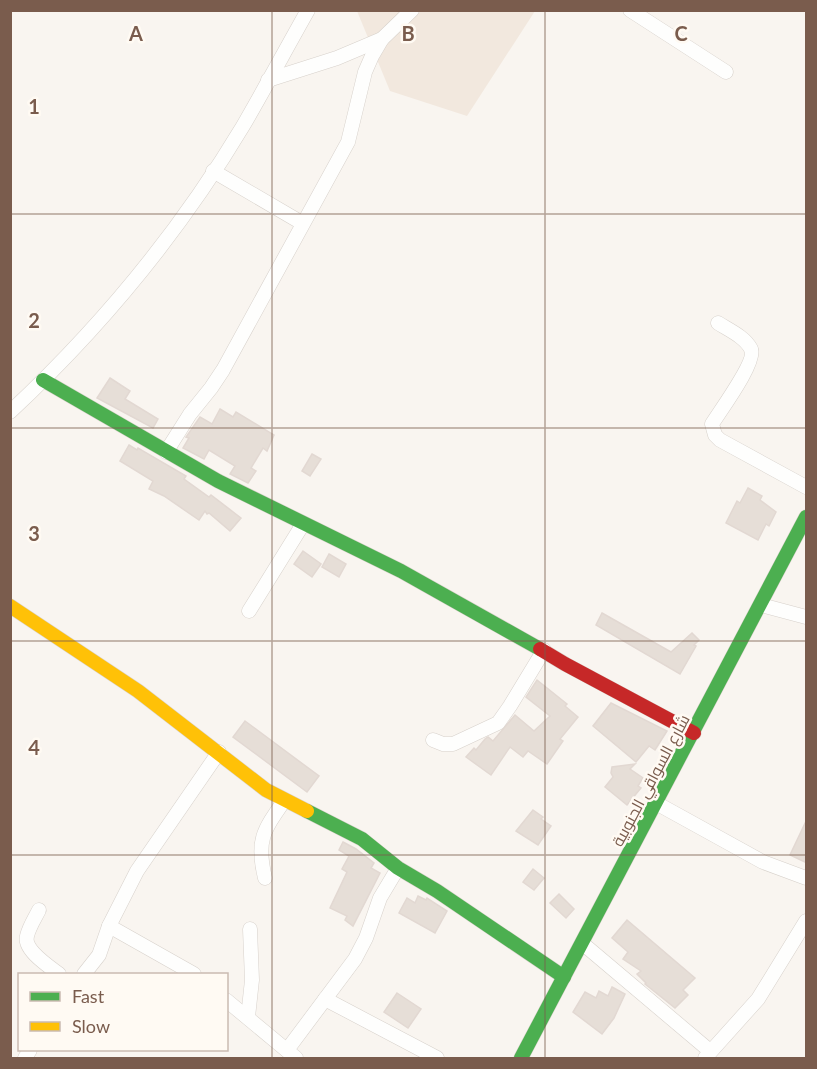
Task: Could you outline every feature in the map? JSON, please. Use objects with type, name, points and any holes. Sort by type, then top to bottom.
[{"type":"street","points":[[10,412],[75,348],[149,262],[242,127],[308,10]]},
{"type":"street","points":[[166,452],[190,414],[223,370],[348,142],[365,72],[382,39],[412,10]]},
{"type":"street","points":[[630,10],[726,72]]},
{"type":"street","points":[[268,80],[337,58],[382,39]]},
{"type":"street","points":[[213,171],[302,224]]},
{"type":"street","points":[[718,323],[742,339],[752,353],[748,366],[712,424],[715,435],[720,440],[807,488]]},
{"type":"street","points":[[42,380],[218,481],[401,571],[533,646],[544,650],[565,664],[694,733]]},
{"type":"street","name":"شارع السواقي الجنوبية","points":[[521,1059],[807,517]]},
{"type":"street","points":[[249,610],[303,524]]},
{"type":"street","points":[[761,605],[807,618]]},
{"type":"street","points":[[10,606],[138,691],[266,790],[362,839],[398,868],[437,891],[564,977]]},
{"type":"street","points":[[433,740],[453,744],[498,723],[544,650]]},
{"type":"street","points":[[86,973],[99,955],[109,926],[137,871],[219,752]]},
{"type":"street","points":[[265,878],[260,858],[261,843],[269,822],[284,801]]},
{"type":"street","points":[[656,803],[763,862],[807,878]]},
{"type":"street","points":[[228,1002],[291,1054],[325,999],[362,948],[380,898],[398,868]]},
{"type":"street","points":[[39,910],[26,937],[27,945],[57,973]]},
{"type":"street","points":[[582,943],[708,1055],[758,999],[807,921]]},
{"type":"street","points":[[109,926],[191,973]]},
{"type":"street","points":[[248,1017],[252,980],[250,929]]},
{"type":"street","points":[[325,999],[437,1059]]},
{"type":"shaded area","points":[[357,11],[535,11],[467,116],[390,91]]},
{"type":"building","points":[[110,378],[130,391],[125,399],[158,419],[153,428],[97,398]]},
{"type":"building","points":[[220,409],[233,417],[236,412],[274,435],[267,451],[263,448],[251,468],[256,471],[248,483],[230,474],[235,466],[209,450],[204,459],[183,448],[189,438],[186,437],[200,417],[212,424]]},
{"type":"building","points":[[129,445],[186,476],[184,479],[209,497],[211,495],[241,518],[230,531],[209,513],[205,511],[199,520],[164,496],[149,489],[153,481],[120,461]]},
{"type":"building","points":[[312,454],[321,459],[310,476],[302,471]]},
{"type":"building","points":[[748,488],[762,496],[760,500],[776,512],[769,526],[766,524],[758,540],[726,523],[737,501],[740,503]]},
{"type":"building","points":[[303,551],[321,564],[312,577],[294,564]]},
{"type":"building","points":[[329,554],[346,564],[339,577],[322,567]]},
{"type":"building","points":[[602,613],[671,652],[692,633],[699,640],[694,645],[696,646],[680,674],[596,625]]},
{"type":"building","points":[[537,680],[567,704],[565,706],[578,717],[560,739],[563,741],[547,764],[528,751],[523,757],[510,747],[491,775],[466,757],[488,737],[493,741],[515,715],[534,731],[550,716],[526,697]]},
{"type":"building","points":[[611,703],[667,731],[655,750],[649,746],[636,762],[593,726]]},
{"type":"building","points":[[245,721],[319,776],[307,792],[233,737]]},
{"type":"building","points":[[635,764],[630,769],[643,778],[638,786],[641,788],[627,805],[605,787],[613,777],[612,767]]},
{"type":"building","points":[[533,810],[551,826],[538,845],[516,831]]},
{"type":"building","points":[[807,819],[807,863],[790,855]]},
{"type":"building","points":[[343,842],[374,863],[371,868],[380,873],[353,926],[345,920],[347,916],[330,908],[347,872],[342,869],[349,856],[339,850]]},
{"type":"building","points":[[533,869],[544,878],[534,890],[523,882]]},
{"type":"building","points":[[559,894],[574,909],[566,918],[550,903]]},
{"type":"building","points":[[418,896],[426,900],[427,898],[447,911],[435,933],[399,913],[407,898],[415,903]]},
{"type":"building","points":[[627,920],[695,978],[683,990],[688,995],[675,1008],[645,984],[637,974],[641,971],[623,959],[628,952],[612,938]]},
{"type":"building","points":[[612,987],[625,994],[614,1018],[602,1034],[573,1012],[585,992],[596,998],[599,991],[608,996]]},
{"type":"building","points":[[397,993],[421,1009],[408,1028],[384,1012]]},
{"type":"traffic: fast","points":[[43,380],[218,481],[401,571],[540,649]]},
{"type":"traffic: fast","points":[[521,1058],[806,517]]},
{"type":"traffic: fast","points":[[307,811],[362,839],[398,868],[437,891],[564,977]]},
{"type":"traffic: slow","points":[[10,606],[138,691],[266,790],[307,811]]},
{"type":"traffic: jam","points":[[540,649],[694,733]]}]
